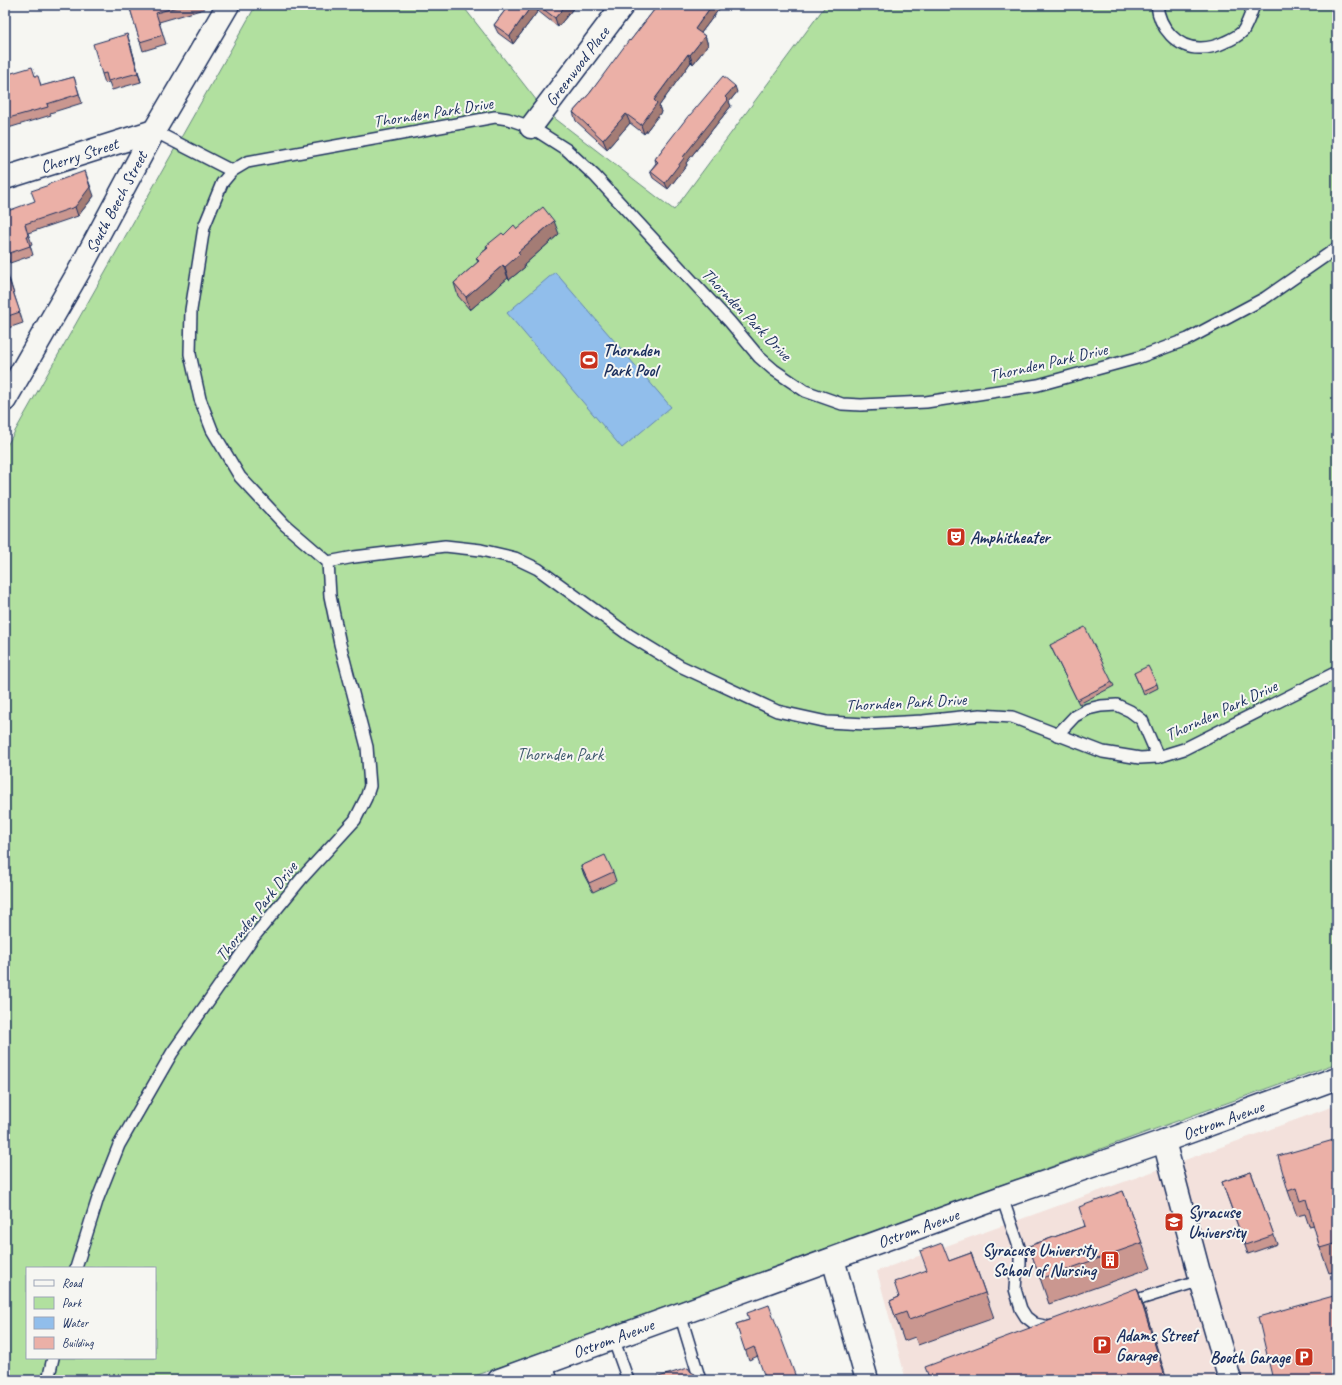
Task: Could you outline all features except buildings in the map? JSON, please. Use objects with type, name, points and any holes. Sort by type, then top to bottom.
[{"type":"street","name":"South Beech Street","points":[[5,400],[78,273],[154,131],[228,5]]},
{"type":"street","name":"Greenwood Place","points":[[531,127],[623,5]]},
{"type":"street","name":"Cherry Street","points":[[5,178],[154,131]]},
{"type":"street","name":"Ostrom Avenue","points":[[499,1380],[549,1371],[613,1338],[1002,1197],[1164,1141],[1337,1078]]},
{"type":"street","points":[[1164,1141],[1201,1280],[1230,1380]]},
{"type":"street","points":[[833,1259],[868,1380]]},
{"type":"lane","points":[[1157,5],[1158,16],[1167,32],[1179,43],[1190,47],[1201,48],[1215,46],[1242,32],[1254,5]]},
{"type":"lane","name":"Thornden Park Drive","points":[[76,1267],[98,1198],[119,1145],[172,1053],[252,939],[302,878],[355,820],[370,786],[367,747],[340,644],[330,596],[328,562],[285,525],[240,477],[212,430],[200,399],[190,354],[191,310],[204,227],[222,183],[232,171],[247,162],[495,117],[508,118],[531,127],[567,150],[595,176],[730,322],[759,357],[774,370],[805,391],[842,404],[861,406],[926,402],[1031,386],[1137,358],[1188,339],[1265,298],[1337,248]]},
{"type":"lane","points":[[154,131],[232,171]]},
{"type":"lane","name":"Thornden Park Drive","points":[[328,562],[354,557],[445,546],[481,550],[515,558],[538,569],[628,635],[680,666],[777,711],[828,722],[866,724],[923,721],[980,715],[1012,717],[1103,752],[1140,758],[1158,757],[1184,749],[1337,672]]},
{"type":"lane","points":[[1057,735],[1075,716],[1101,706],[1117,705],[1130,711],[1142,720],[1158,757]]},
{"type":"lane","points":[[1002,1197],[1020,1250],[1020,1265],[1016,1276],[1015,1289],[1021,1309],[1026,1317],[1035,1324],[1050,1327],[1062,1324]]},
{"type":"lane","points":[[1118,1305],[1201,1280]]},
{"type":"lane","points":[[680,1314],[700,1380]]},
{"type":"lane","points":[[613,1338],[628,1380]]},
{"type":"lane","points":[[48,1380],[53,1359]]},
{"type":"shaded area","name":"Syracuse University","points":[[1337,1105],[1337,1380],[906,1380],[877,1271]]},
{"type":"green space","name":"Thornden Park","points":[[256,5],[462,5],[544,110],[674,210],[826,5],[1337,5],[1337,1063],[464,1380],[5,1380],[5,449]]},
{"type":"water","name":"Thornden Park Pool","points":[[555,272],[671,407],[622,448],[507,313]]},
{"type":"place","name":"Thornden Park Pool","points":[[589,360]]},
{"type":"place","name":"Amphitheater","points":[[956,537]]},
{"type":"place","name":"Syracuse University","points":[[1174,1222]]},
{"type":"place","name":"Syracuse University School of Nursing","points":[[1110,1260]]},
{"type":"place","name":"Adams Street Garage","points":[[1102,1345]]},
{"type":"place","name":"Booth Garage","points":[[1304,1357]]}]
